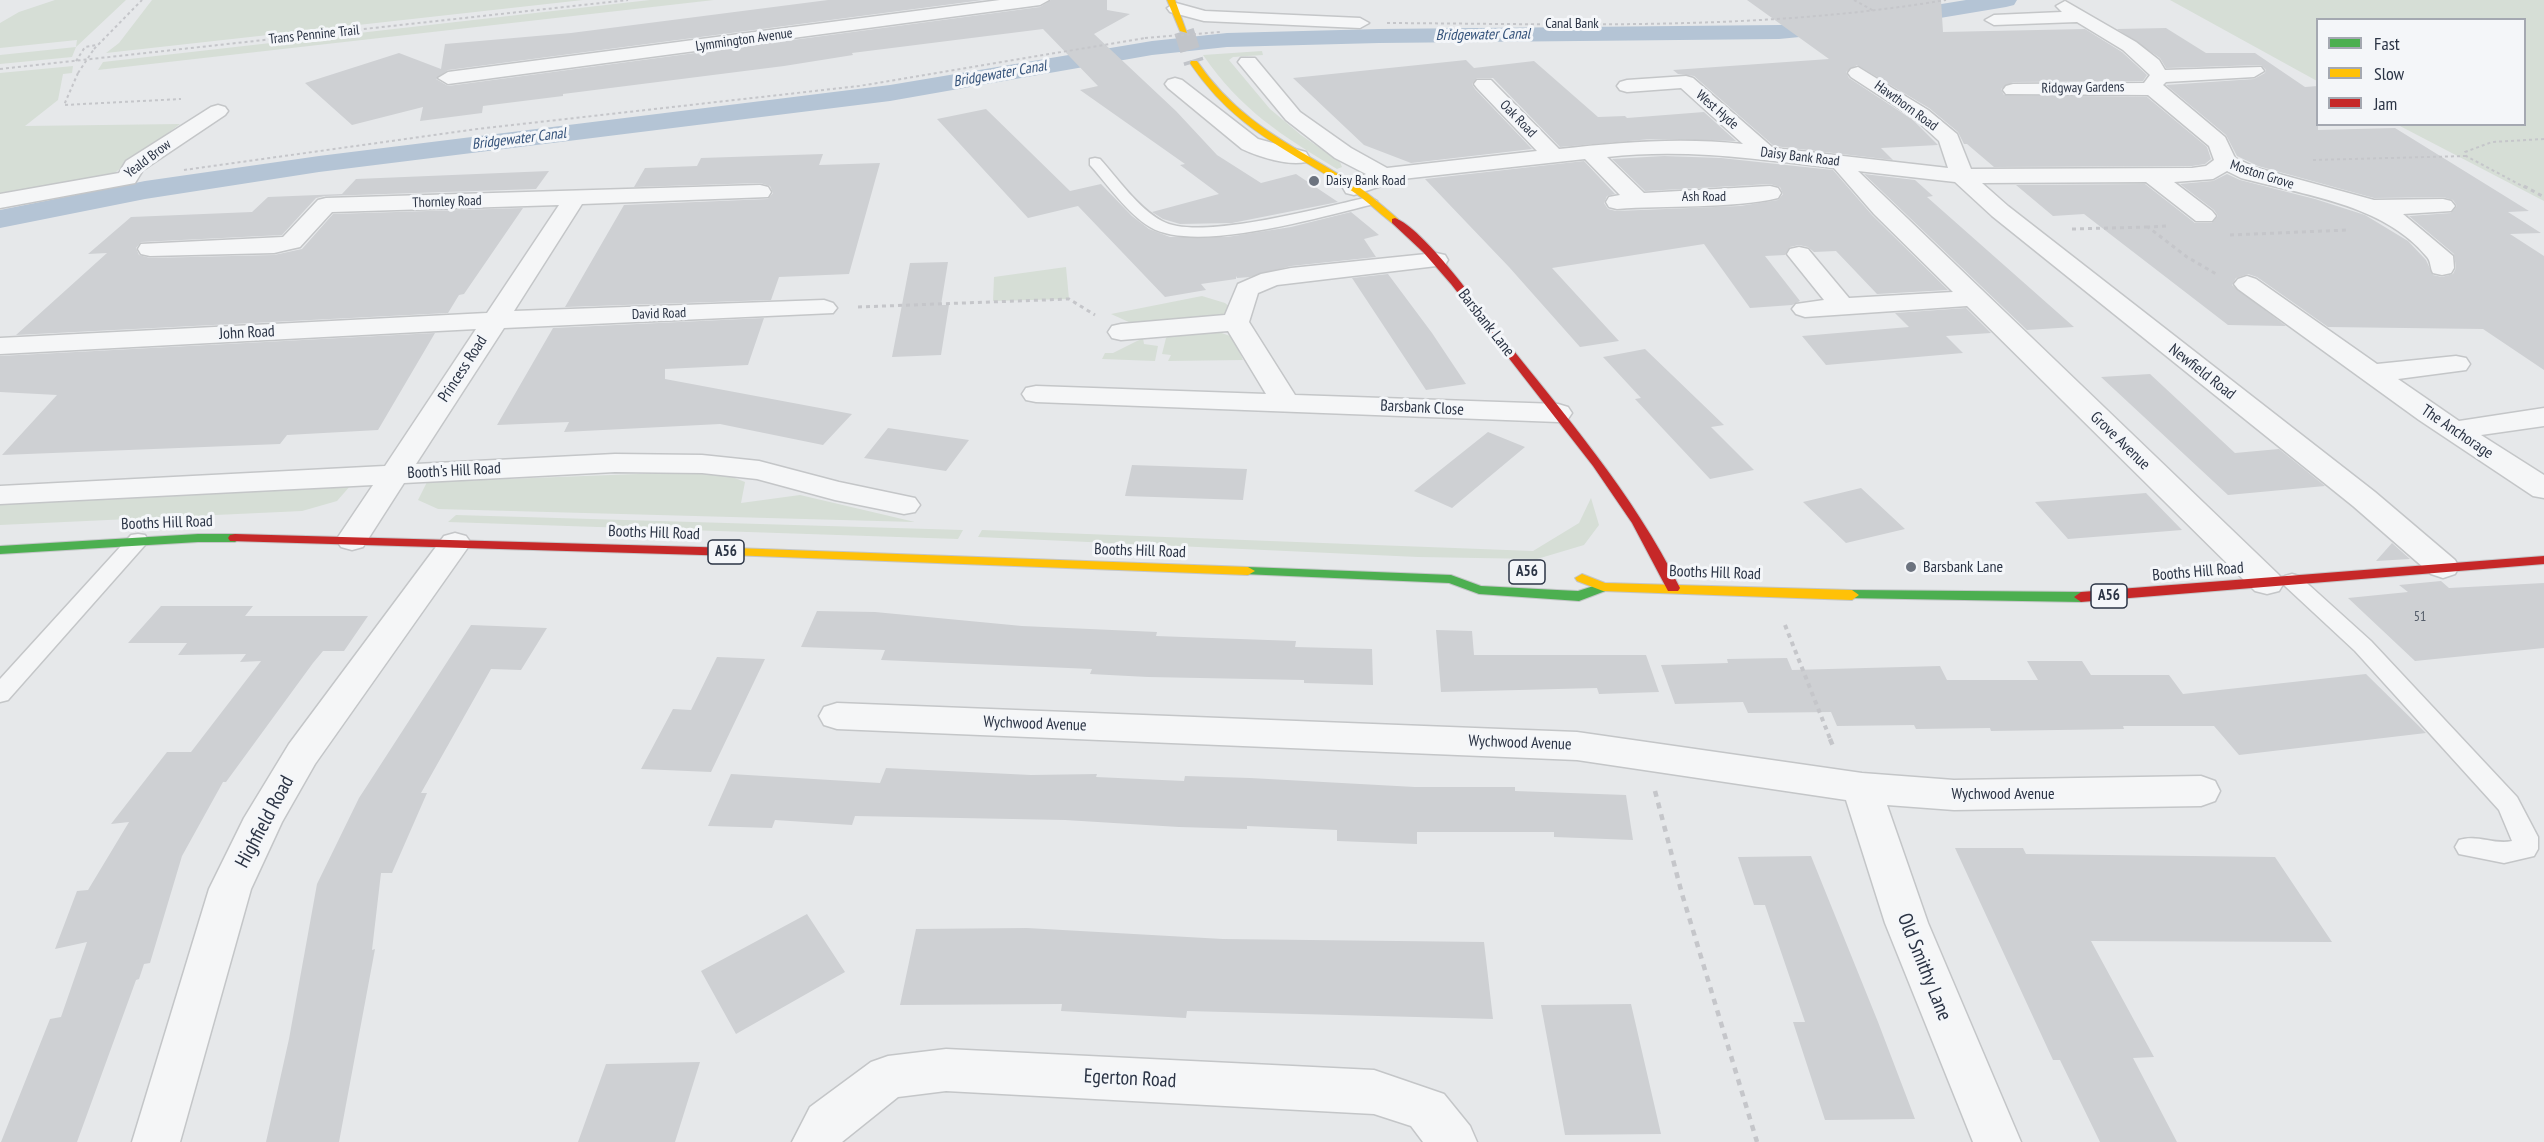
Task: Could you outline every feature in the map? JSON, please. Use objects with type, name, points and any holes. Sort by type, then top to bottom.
[{"type":"main road","points":[[1173,4],[1184,31]]},
{"type":"main road","name":"Barsbank Lane","points":[[1194,63],[1205,82],[1230,107],[1298,157],[1362,195],[1436,260],[1634,510],[1655,547],[1673,588]]},
{"type":"main road","name":"Booths Hill Road","points":[[0,550],[138,540],[352,540],[1451,579],[1469,573]]},
{"type":"main road","name":"Booths Hill Road","points":[[1451,579],[1479,591],[1579,596],[1603,587],[1866,595],[2097,597],[2544,560]]},
{"type":"main road","name":"Booths Hill Road","points":[[1572,573],[1603,587]]},
{"type":"street","name":"Lymmington Avenue","points":[[439,79],[1040,0]]},
{"type":"street","points":[[1173,4],[1204,16],[1360,23]]},
{"type":"street","points":[[1994,20],[2072,12],[2136,50],[2151,63],[2157,82],[2222,148],[2225,162]]},
{"type":"street","points":[[1248,62],[1300,121],[1343,153],[1384,175]]},
{"type":"street","name":"Ridgway Gardens","points":[[2013,90],[2105,87],[2254,71]]},
{"type":"street","name":"Hawthorn Road","points":[[1858,73],[1921,114],[1949,138],[1962,177]]},
{"type":"street","name":"West Hyde","points":[[1627,86],[1686,82],[1766,153]]},
{"type":"street","name":"Barsbank Lane","points":[[1175,84],[1250,144],[1260,149],[1298,157]]},
{"type":"street","name":"Oak Road","points":[[1484,84],[1552,154]]},
{"type":"street","name":"Yeald Brow","points":[[0,201],[127,178],[134,166],[218,111]]},
{"type":"street","name":"Daisy Bank Road","points":[[1362,195],[1384,175],[1552,154],[1647,146],[1712,147],[1962,177]]},
{"type":"street","name":"Ash Road","points":[[1589,151],[1628,201],[1672,197],[1715,199],[1770,193]]},
{"type":"street","name":"Grove Avenue","points":[[1842,162],[1882,209],[1974,298],[2279,582]]},
{"type":"street","name":"Moston Grove","points":[[1962,177],[2213,172],[2225,162],[2249,173],[2373,207],[2401,222],[2441,256],[2442,268]]},
{"type":"street","points":[[2151,175],[2204,216]]},
{"type":"street","name":"Newfield Road","points":[[1962,177],[2023,230],[2364,499],[2443,567]]},
{"type":"street","name":"Thornley Road","points":[[150,249],[274,246],[291,242],[326,205],[760,192]]},
{"type":"street","name":"Princess Road","points":[[352,540],[574,199]]},
{"type":"street","name":"Moston Grove","points":[[2373,207],[2443,206]]},
{"type":"street","points":[[1799,254],[1842,306]]},
{"type":"street","points":[[1285,402],[1236,322],[1247,289],[1270,279],[1436,260]]},
{"type":"street","name":"The Anchorage","points":[[2247,284],[2428,414],[2457,430],[2544,489]]},
{"type":"street","points":[[1805,309],[1974,298]]},
{"type":"street","name":"David Road","points":[[494,320],[824,308]]},
{"type":"street","name":"John Road","points":[[0,346],[494,320]]},
{"type":"street","points":[[1121,332],[1236,322]]},
{"type":"street","points":[[2373,373],[2456,364]]},
{"type":"street","name":"Barsbank Close","points":[[1036,394],[1558,413]]},
{"type":"street","points":[[2457,430],[2544,417]]},
{"type":"street","name":"Booth's Hill Road","points":[[0,495],[615,463],[702,464],[759,470],[835,491],[904,506]]},
{"type":"street","name":"Highfield Road","points":[[156,1142],[230,889],[264,818],[302,754],[454,543]]},
{"type":"street","name":"Wychwood Avenue","points":[[837,716],[1577,746],[1645,754],[1862,788],[1954,795],[2201,791]]},
{"type":"street","name":"Old Smithy Lane","points":[[1862,788],[1880,854],[1910,935],[1997,1142]]},
{"type":"street","name":"Egerton Road","points":[[816,1142],[827,1124],[888,1077],[946,1070],[1374,1092],[1427,1110],[1453,1142]]},
{"type":"lane","points":[[1095,162],[1157,225],[1190,233],[1253,224],[1362,195]]},
{"type":"lane","points":[[0,694],[138,540]]},
{"type":"lane","points":[[2279,582],[2363,646],[2508,804],[2525,837],[2525,849],[2504,853],[2468,847]]},
{"type":"path","points":[[142,0],[94,50],[78,73],[64,105],[181,99]]},
{"type":"path","name":"Trans Pennine Trail","points":[[0,69],[628,0]]},
{"type":"path","points":[[1854,0],[1874,12]]},
{"type":"path","name":"Canal Bank","points":[[1360,23],[1703,24],[1777,21],[1874,12],[1946,0]]},
{"type":"path","points":[[127,178],[477,129],[859,87],[1145,38],[1221,32]]},
{"type":"path","points":[[75,61],[85,47],[98,45]]},
{"type":"path","points":[[2466,156],[2465,152],[2472,148],[2544,139]]},
{"type":"path","points":[[2302,160],[2466,156],[2544,197]]},
{"type":"path","points":[[2023,230],[2176,226],[2204,216]]},
{"type":"path","points":[[2221,235],[2349,230],[2401,222]]},
{"type":"path","points":[[2148,227],[2187,257],[2228,282],[2247,284]]},
{"type":"path","points":[[824,308],[1069,299],[1121,332]]},
{"type":"path","points":[[1766,591],[1786,627],[1845,774],[1862,788]]},
{"type":"path","points":[[1645,754],[1683,894],[1757,1142]]},
{"type":"shaded area","points":[[55,0],[126,0],[76,47],[77,40],[0,48],[0,23],[19,12]]},
{"type":"shaded area","points":[[152,0],[583,0],[106,53],[119,43]]},
{"type":"shaded area","points":[[650,0],[714,0],[98,70],[103,62]]},
{"type":"shaded area","points":[[2170,0],[2544,0],[2544,201],[2400,126],[2526,126],[2526,18],[2316,18],[2316,80]]},
{"type":"shaded area","points":[[76,47],[72,57],[0,64],[0,55]]},
{"type":"shaded area","points":[[1262,51],[1263,55],[1233,57],[1229,60],[1270,109],[1301,135],[1340,162],[1342,167],[1337,169],[1263,120],[1232,91],[1203,55]]},
{"type":"shaded area","points":[[73,66],[72,73],[63,74],[58,100],[25,126],[180,124],[113,174],[0,196],[0,73]]},
{"type":"shaded area","points":[[1066,267],[1069,299],[993,301],[994,277]]},
{"type":"shaded area","points":[[1202,296],[1225,303],[1230,307],[1224,316],[1131,323],[1111,314]]},
{"type":"shaded area","points":[[1219,332],[1233,337],[1243,360],[1168,361],[1171,355],[1162,354],[1166,338],[1170,335]]},
{"type":"shaded area","points":[[1143,338],[1144,344],[1158,346],[1155,361],[1102,359],[1105,353],[1113,353]]},
{"type":"shaded area","points":[[690,472],[727,475],[745,482],[741,503],[800,495],[915,522],[438,509],[418,500],[427,482]]},
{"type":"shaded area","points":[[351,485],[337,501],[302,511],[0,525],[0,502]]},
{"type":"shaded area","points":[[1591,498],[1599,525],[1584,545],[1537,559],[1418,557],[978,537],[982,530],[1533,551],[1579,523]]},
{"type":"shaded area","points":[[456,515],[963,530],[958,539],[448,522]]},
{"type":"building","points":[[828,0],[983,0],[448,70],[436,79],[448,86],[1040,7],[1051,0],[1107,0],[1107,10],[1130,14],[1094,34],[1176,111],[1217,155],[1261,183],[1296,174],[1338,202],[1232,223],[1180,224],[1163,219],[1152,212],[1219,194],[1180,165],[1185,164],[1080,90],[1098,86],[1043,29],[852,53],[853,55],[784,66],[563,94],[563,96],[483,106],[482,113],[420,121],[423,107],[352,125],[305,83],[399,53],[441,69],[445,44],[571,33]]},
{"type":"building","points":[[1747,0],[1941,0],[1943,32],[2085,29],[2122,52],[2147,75],[2143,81],[2013,82],[2001,89],[2004,95],[2147,97],[2207,147],[2211,159],[2205,164],[2192,166],[1994,167],[1967,144],[1964,144],[1958,132],[1929,108],[1857,65],[1846,72],[1849,78],[1913,120],[1938,145],[1881,148],[1893,160],[1774,146],[1694,76],[1678,74],[1673,70],[1829,59]]},
{"type":"building","points":[[2166,28],[2206,53],[2255,53],[2305,87],[2316,86],[2316,126],[2318,130],[2395,128],[2529,211],[2508,212],[2541,233],[2510,234],[2544,256],[2544,370],[2483,329],[2328,327],[2257,277],[2248,274],[2236,278],[2232,285],[2286,326],[2228,325],[2084,214],[2053,216],[2016,185],[2145,184],[2195,223],[2212,223],[2218,216],[2214,210],[2180,184],[2213,181],[2227,174],[2240,180],[2315,199],[2365,215],[2408,241],[2426,260],[2433,275],[2442,277],[2453,274],[2456,268],[2454,254],[2409,216],[2451,213],[2457,206],[2453,200],[2443,197],[2374,198],[2258,166],[2237,156],[2226,135],[2166,85],[2254,79],[2266,70],[2261,65],[2166,68],[2160,58],[2117,29]]},
{"type":"building","points":[[1466,60],[1474,68],[1534,61],[1598,117],[1625,116],[1627,118],[1704,112],[1736,141],[1651,139],[1560,147],[1493,78],[1477,78],[1472,84],[1475,89],[1532,149],[1411,163],[1364,145],[1293,78]]},
{"type":"building","points":[[986,109],[1070,191],[1101,184],[1132,216],[1149,229],[1170,237],[1227,237],[1291,227],[1351,212],[1379,235],[1364,239],[1376,257],[1291,266],[1250,277],[1237,278],[1236,276],[1236,279],[1201,284],[1206,290],[1165,297],[1078,206],[1028,218],[937,119]]},
{"type":"building","points":[[823,154],[819,165],[880,163],[849,274],[779,277],[771,300],[565,307],[624,205],[768,199],[773,193],[770,186],[760,183],[634,187],[645,168],[697,166],[701,158]]},
{"type":"building","points":[[1664,156],[1721,158],[1833,170],[1872,215],[1948,290],[1877,294],[1836,251],[1814,252],[1808,247],[1799,245],[1790,247],[1785,255],[1765,256],[1800,301],[1792,305],[1750,308],[1704,244],[1552,268],[1619,341],[1580,347],[1509,267],[1425,179],[1584,161],[1615,194],[1607,196],[1604,203],[1608,209],[1616,211],[1740,206],[1778,200],[1783,194],[1780,187],[1770,184],[1645,191],[1612,159]]},
{"type":"building","points":[[549,171],[536,189],[325,196],[316,198],[282,235],[141,242],[136,248],[139,255],[150,258],[274,255],[302,249],[333,214],[523,208],[464,294],[459,295],[448,313],[16,335],[107,253],[88,254],[131,217],[252,212],[268,197],[342,194],[356,179]]},
{"type":"building","points":[[1864,174],[1915,180],[1933,196],[1927,197],[2074,327],[2027,330]]},
{"type":"building","points":[[948,262],[941,305],[949,305],[941,355],[892,357],[910,263]]},
{"type":"building","points":[[1388,274],[1466,384],[1426,390],[1352,278]]},
{"type":"building","points":[[1966,308],[1991,333],[1946,336],[1963,353],[1826,365],[1802,336],[1909,327],[1895,313]]},
{"type":"building","points":[[764,318],[748,365],[665,369],[665,379],[852,414],[823,445],[720,424],[564,432],[569,422],[497,425],[553,328]]},
{"type":"building","points":[[435,333],[378,430],[287,435],[280,444],[2,455],[57,395],[0,392],[0,356]]},
{"type":"building","points":[[1645,349],[1724,425],[1711,427],[1754,470],[1710,479],[1635,399],[1641,398],[1603,357]]},
{"type":"building","points":[[2150,374],[2235,453],[2279,449],[2325,486],[2228,495],[2101,377]]},
{"type":"building","points":[[888,428],[969,440],[946,471],[864,458]]},
{"type":"building","points":[[1488,432],[1525,447],[1452,508],[1414,491]]},
{"type":"building","points":[[1132,465],[1247,469],[1243,500],[1125,496]]},
{"type":"building","points":[[1861,488],[1905,529],[1846,543],[1803,502]]},
{"type":"building","points":[[2146,493],[2182,530],[2068,539],[2035,502]]},
{"type":"building","points":[[2392,543],[2410,559],[2376,561]]},
{"type":"building","points":[[2441,581],[2449,588],[2544,583],[2544,648],[2415,661],[2348,598],[2408,592],[2399,585]]},
{"type":"building","points":[[161,606],[253,606],[245,616],[368,616],[344,651],[323,651],[313,663],[226,782],[223,782],[182,856],[150,963],[144,964],[139,979],[136,980],[77,1142],[1,1142],[50,1019],[61,1017],[87,942],[55,949],[77,891],[88,890],[129,822],[111,824],[167,752],[191,752],[261,661],[240,662],[246,654],[178,655],[187,643],[128,643]]},
{"type":"building","points":[[817,611],[875,612],[1022,626],[1157,632],[1156,636],[1296,641],[1295,647],[1372,649],[1373,685],[1304,683],[1304,680],[1148,677],[1090,674],[1092,669],[881,660],[885,650],[801,647]]},
{"type":"building","points":[[471,625],[547,628],[521,670],[491,669],[421,793],[427,793],[392,873],[381,873],[372,950],[375,949],[339,1142],[266,1142],[289,1039],[317,884],[359,798]]},
{"type":"building","points":[[1436,630],[1472,631],[1474,655],[1646,655],[1659,692],[1599,694],[1597,688],[1441,692]]},
{"type":"building","points":[[717,657],[765,659],[711,772],[641,769],[673,709],[691,710]]},
{"type":"building","points":[[1787,658],[1792,670],[1940,666],[1947,680],[2038,680],[2027,661],[2082,661],[2091,675],[2169,675],[2183,694],[2366,674],[2426,733],[2239,755],[2214,726],[2123,726],[2124,729],[1991,731],[1990,728],[1916,729],[1914,725],[1837,726],[1831,712],[1748,713],[1743,702],[1675,704],[1661,665],[1728,663],[1727,659]]},
{"type":"building","points":[[886,768],[1031,775],[1097,774],[1096,777],[1184,781],[1185,776],[1415,787],[1515,787],[1515,791],[1626,795],[1633,840],[1554,837],[1554,832],[1417,832],[1417,844],[1337,841],[1337,830],[1247,826],[1247,829],[1179,827],[1065,820],[855,816],[852,825],[775,820],[772,828],[708,826],[731,774],[880,783]]},
{"type":"building","points":[[1955,848],[2023,848],[2026,854],[2275,857],[2332,942],[2091,941],[2154,1057],[2133,1058],[2177,1142],[2100,1142],[2060,1060],[2053,1060]]},
{"type":"building","points":[[1811,856],[1915,1119],[1825,1120],[1793,1022],[1805,1022],[1765,905],[1754,905],[1738,857]]},
{"type":"building","points":[[807,914],[845,972],[736,1034],[701,971]]},
{"type":"building","points":[[1027,928],[1223,939],[1484,942],[1493,1019],[1187,1011],[1186,1018],[1061,1011],[1062,1004],[900,1005],[916,929]]},
{"type":"building","points":[[1631,1004],[1661,1134],[1565,1135],[1541,1005]]},
{"type":"building","points":[[700,1062],[675,1142],[578,1142],[606,1064]]},
{"type":"waterway","name":"Bridgewater Canal","points":[[0,219],[145,190],[319,164],[890,93],[1152,48],[1227,40],[1379,36],[1779,32],[1862,24],[2006,0]]},
{"type":"tunnel","points":[[1184,31],[1194,63]]},
{"type":"traffic: fast","points":[[0,550],[198,538],[235,538]]},
{"type":"traffic: fast","points":[[1248,571],[1451,579],[1479,590],[1579,596],[1603,587]]},
{"type":"traffic: fast","points":[[1852,595],[2081,597]]},
{"type":"traffic: slow","points":[[1171,0],[1184,31]]},
{"type":"traffic: slow","points":[[1194,63],[1208,84],[1244,119],[1286,148],[1358,191],[1395,221]]},
{"type":"traffic: slow","points":[[735,552],[1248,571]]},
{"type":"traffic: slow","points":[[1582,578],[1603,587],[1852,595]]},
{"type":"traffic: jam","points":[[1395,221],[1426,250],[1454,282],[1598,463],[1639,523],[1673,588]]},
{"type":"traffic: jam","points":[[235,538],[735,552]]},
{"type":"traffic: jam","points":[[2081,597],[2544,560]]},
{"type":"place","name":"Daisy Bank Road","points":[[1314,181]]},
{"type":"place","name":"Barsbank Lane","points":[[1911,567]]}]
